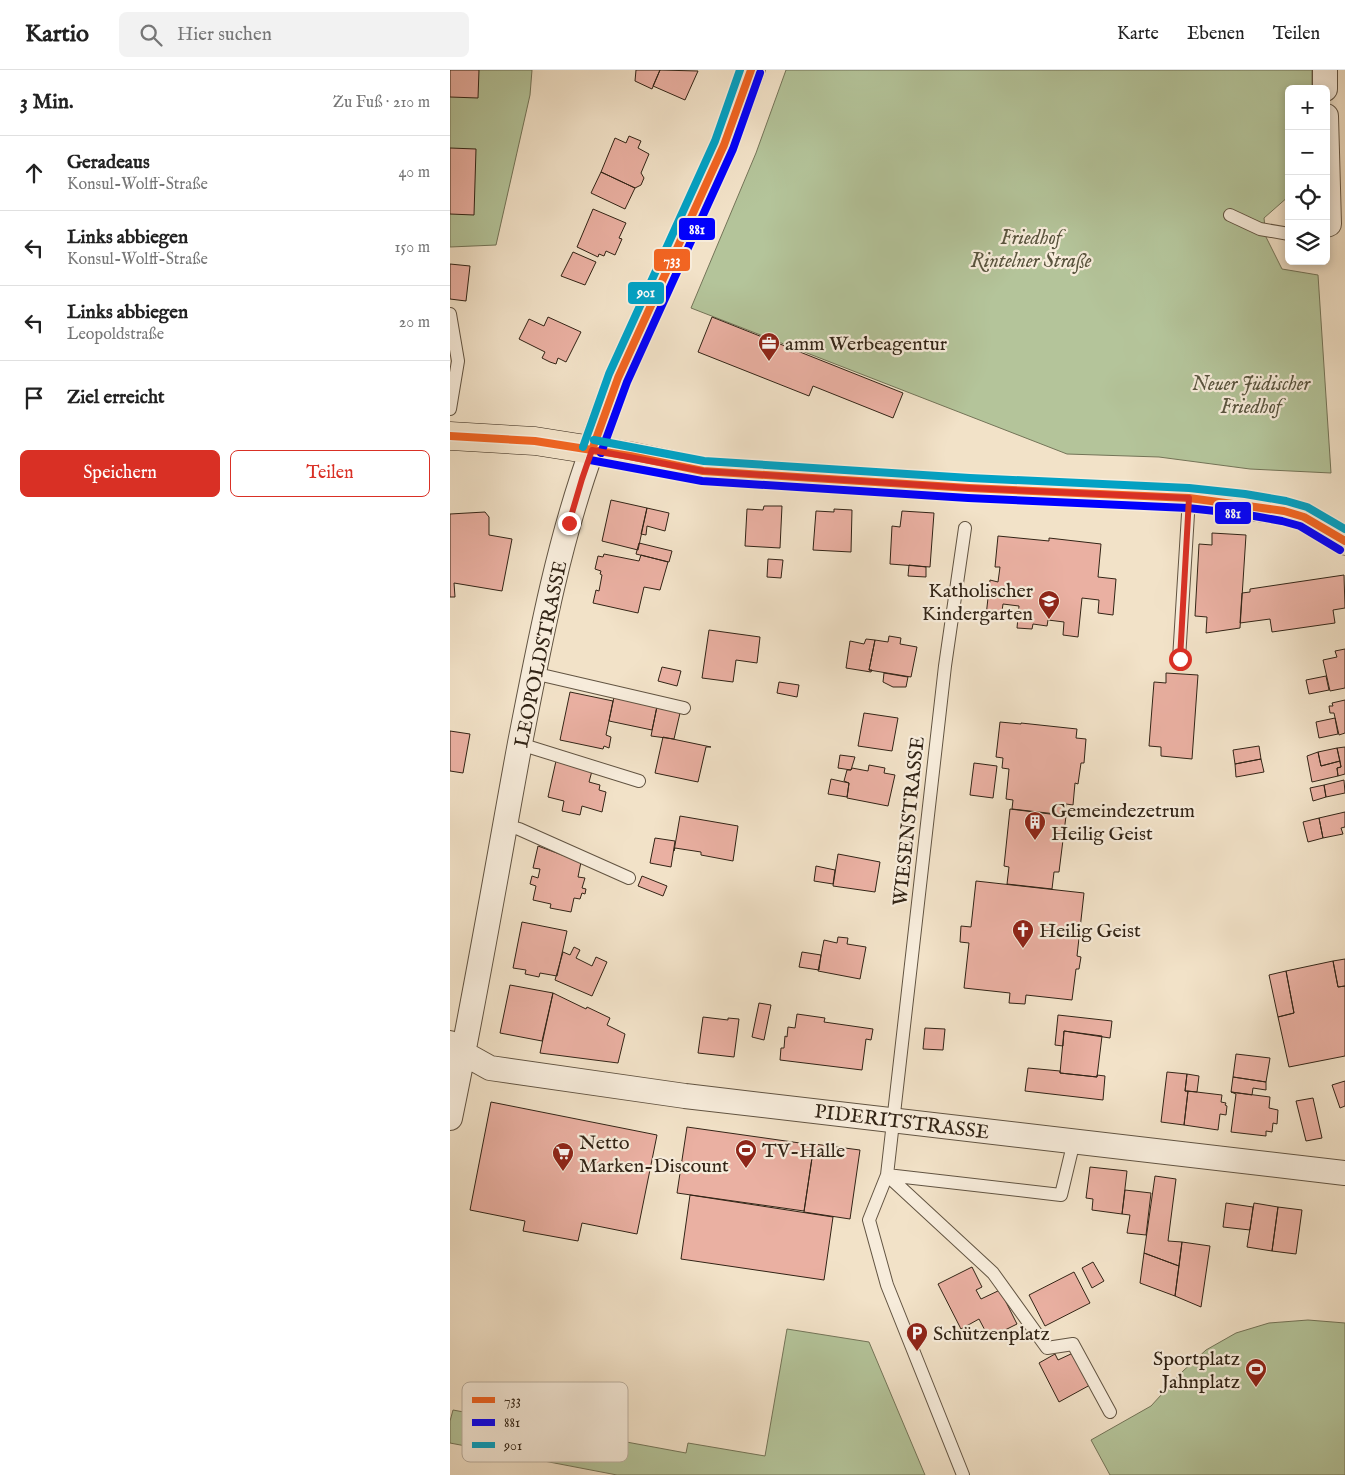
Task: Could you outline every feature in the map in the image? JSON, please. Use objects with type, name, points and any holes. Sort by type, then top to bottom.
[{"type":"main road","name":"LEOPOLDSTRASSE","points":[[592,450],[618,378],[724,145],[751,70]]},
{"type":"main road","points":[[450,436],[534,441],[722,472],[969,488],[1189,498],[1268,508],[1304,517],[1345,540]]},
{"type":"street","points":[[1325,70],[1325,85]]},
{"type":"street","points":[[1326,130],[1329,220]]},
{"type":"street","name":"LEOPOLDSTRASSE","points":[[450,1118],[457,1048],[504,825],[533,673],[573,506],[592,450]]},
{"type":"street","name":"PIDERITSTRASSE","points":[[457,1048],[490,1068],[685,1096],[1345,1173]]},
{"type":"lane","points":[[1230,215],[1260,229],[1285,233]]},
{"type":"lane","points":[[450,314],[458,361],[450,409]]},
{"type":"lane","points":[[1180,659],[1189,498]]},
{"type":"lane","name":"WIESENSTRASSE","points":[[963,1475],[887,1285],[869,1220],[887,1175],[945,666],[965,528]]},
{"type":"lane","points":[[533,673],[684,708]]},
{"type":"lane","points":[[520,744],[639,781]]},
{"type":"lane","points":[[504,825],[519,829],[629,878]]},
{"type":"lane","points":[[887,1175],[1061,1195],[1074,1141]]},
{"type":"lane","points":[[887,1175],[992,1273],[1047,1348],[1073,1344],[1110,1412]]},
{"type":"green space","points":[[450,70],[532,70],[530,95],[496,245],[450,247]]},
{"type":"green space","name":"Friedhof Rintelner Straße","points":[[786,70],[1312,70],[1312,85],[1285,85],[1285,200],[1264,218],[1266,237],[1282,269],[1318,275],[1331,473],[1250,469],[1159,457],[1067,454],[691,308],[756,153]]},
{"type":"green space","name":"Sportplatz Jahnplatz","points":[[1308,1320],[1345,1323],[1345,1475],[1110,1475],[1091,1440],[1151,1406],[1183,1371],[1206,1350],[1236,1333],[1269,1323]]},
{"type":"green space","points":[[787,1329],[869,1342],[925,1475],[617,1475],[549,1462],[628,1462],[628,1442],[686,1453],[688,1443],[765,1456]]},
{"type":"green space","points":[[453,1410],[462,1412],[462,1445],[450,1443],[450,1421]]},
{"type":"building","points":[[450,70],[479,70],[478,98],[450,97]]},
{"type":"building","points":[[636,70],[660,70],[652,89],[635,81]]},
{"type":"building","points":[[660,70],[698,71],[685,100],[653,86]]},
{"type":"building","points":[[629,136],[641,141],[638,148],[649,154],[641,173],[644,178],[641,185],[635,188],[601,172],[615,138],[626,143]]},
{"type":"building","points":[[450,148],[476,149],[474,215],[450,214]]},
{"type":"building","points":[[601,172],[635,188],[625,209],[591,193]]},
{"type":"building","points":[[593,209],[626,223],[619,238],[622,239],[615,255],[606,251],[604,256],[599,254],[598,257],[577,247]]},
{"type":"building","points":[[573,252],[596,262],[585,285],[561,276]]},
{"type":"building","points":[[450,264],[470,266],[466,301],[450,299]]},
{"type":"building","points":[[548,317],[581,332],[566,362],[558,358],[556,364],[550,362],[542,358],[545,352],[519,339],[529,319],[544,326]]},
{"type":"building","points":[[712,317],[903,393],[893,418],[813,386],[809,396],[698,352]]},
{"type":"building","points":[[611,500],[647,508],[638,550],[602,541]]},
{"type":"building","points":[[764,506],[782,506],[780,548],[745,546],[747,509],[763,510]]},
{"type":"building","points":[[647,508],[669,513],[665,531],[647,526],[646,535],[641,534]]},
{"type":"building","points":[[834,509],[852,510],[851,552],[813,550],[816,511],[834,512]]},
{"type":"building","points":[[902,511],[934,513],[930,567],[890,564],[892,526],[900,527]]},
{"type":"building","points":[[485,512],[489,517],[489,535],[512,539],[502,591],[454,583],[455,597],[450,597],[450,514]]},
{"type":"building","points":[[1212,533],[1246,535],[1240,628],[1206,633],[1207,617],[1195,616],[1199,544],[1212,545]]},
{"type":"building","points":[[998,536],[1049,541],[1049,538],[1101,544],[1098,577],[1116,579],[1113,615],[1098,613],[1099,600],[1082,598],[1078,637],[1063,635],[1064,622],[1048,620],[1047,626],[1033,624],[1032,629],[1017,628],[1019,606],[1003,604],[1001,618],[986,616],[990,580],[998,582],[1000,567],[995,567]]},
{"type":"building","points":[[639,543],[672,551],[669,562],[636,554]]},
{"type":"building","points":[[604,554],[639,561],[641,555],[668,562],[660,590],[644,587],[638,613],[593,603],[596,590],[599,591],[602,575],[600,574],[601,571],[595,569],[598,556],[603,557]]},
{"type":"building","points":[[768,559],[783,560],[781,578],[767,577]]},
{"type":"building","points":[[909,565],[926,567],[926,577],[908,576]]},
{"type":"building","points":[[1344,575],[1345,608],[1333,610],[1335,623],[1272,632],[1270,619],[1240,623],[1242,593],[1250,592],[1250,589]]},
{"type":"building","points":[[709,630],[760,637],[757,663],[736,660],[733,682],[702,678]]},
{"type":"building","points":[[889,636],[901,638],[900,644],[917,647],[911,677],[869,670],[875,640],[888,642]]},
{"type":"building","points":[[866,639],[875,640],[869,670],[872,670],[871,672],[846,668],[850,641],[864,644]]},
{"type":"building","points":[[1345,649],[1345,688],[1330,691],[1323,660],[1337,657],[1335,651]]},
{"type":"building","points":[[662,667],[681,671],[677,686],[658,681]]},
{"type":"building","points":[[884,673],[908,677],[906,687],[893,687],[883,682]]},
{"type":"building","points":[[1166,673],[1198,675],[1192,759],[1161,756],[1161,747],[1149,746],[1154,682],[1166,683]]},
{"type":"building","points":[[1326,676],[1329,690],[1309,694],[1306,680]]},
{"type":"building","points":[[779,682],[799,685],[797,697],[777,693]]},
{"type":"building","points":[[570,692],[613,701],[606,735],[611,737],[609,748],[604,746],[603,749],[560,740]]},
{"type":"building","points":[[614,697],[657,707],[652,730],[609,721]]},
{"type":"building","points":[[1345,700],[1345,733],[1339,735],[1334,713],[1330,713],[1329,706],[1333,706],[1332,703]]},
{"type":"building","points":[[657,706],[686,713],[680,713],[674,739],[651,736]]},
{"type":"building","points":[[864,713],[898,718],[892,751],[858,746]]},
{"type":"building","points":[[1335,718],[1338,734],[1319,738],[1316,722]]},
{"type":"building","points":[[1000,722],[1077,729],[1076,738],[1086,739],[1084,763],[1081,763],[1078,784],[1075,783],[1073,805],[1066,804],[1065,815],[1012,809],[1013,800],[1006,799],[1009,769],[1002,768],[1003,758],[996,757]]},
{"type":"building","points":[[450,731],[470,734],[463,773],[450,771]]},
{"type":"building","points":[[663,737],[711,747],[706,747],[698,782],[655,773]]},
{"type":"building","points":[[1259,746],[1261,759],[1235,764],[1233,750]]},
{"type":"building","points":[[1345,747],[1345,774],[1338,776],[1337,768],[1341,767],[1337,748]]},
{"type":"building","points":[[1337,748],[1340,761],[1321,766],[1318,752]]},
{"type":"building","points":[[1318,752],[1321,766],[1340,761],[1341,767],[1337,768],[1338,776],[1312,782],[1307,756]]},
{"type":"building","points":[[840,755],[855,757],[851,770],[838,768]]},
{"type":"building","points":[[1261,759],[1264,772],[1236,777],[1235,764]]},
{"type":"building","points":[[556,761],[592,771],[589,782],[600,785],[599,790],[606,792],[602,812],[582,806],[580,815],[562,811],[564,801],[548,797]]},
{"type":"building","points":[[974,763],[997,766],[993,798],[970,795]]},
{"type":"building","points":[[869,765],[885,768],[884,773],[895,775],[888,806],[847,798],[849,783],[844,781],[847,770],[852,768],[868,771]]},
{"type":"building","points":[[831,779],[849,783],[847,797],[828,794]]},
{"type":"building","points":[[1344,780],[1345,793],[1326,797],[1324,785]]},
{"type":"building","points":[[1324,785],[1326,797],[1313,801],[1310,788]]},
{"type":"building","name":"Gemeindezetrum Heilig Geist","points":[[1010,809],[1066,816],[1059,872],[1054,872],[1052,889],[1007,884],[1009,867],[1004,866]]},
{"type":"building","points":[[1345,812],[1345,827],[1341,828],[1343,834],[1323,838],[1319,818]]},
{"type":"building","points":[[680,816],[738,826],[733,861],[701,855],[701,852],[675,848],[674,851]]},
{"type":"building","points":[[1319,818],[1323,838],[1308,842],[1303,822]]},
{"type":"building","points":[[655,838],[675,841],[671,867],[650,863]]},
{"type":"building","points":[[538,846],[581,862],[578,877],[585,878],[582,888],[586,889],[585,894],[582,893],[580,899],[574,898],[571,912],[550,908],[551,904],[533,900],[536,886],[530,884],[532,876],[538,878],[540,869],[533,868]]},
{"type":"building","points":[[838,854],[880,862],[875,892],[833,886]]},
{"type":"building","points":[[816,866],[835,870],[833,884],[814,881]]},
{"type":"building","points":[[642,876],[667,886],[663,896],[638,886]]},
{"type":"building","name":"Heilig Geist","points":[[976,881],[1084,893],[1077,956],[1081,957],[1079,969],[1076,969],[1072,1000],[1026,995],[1025,1004],[1009,1003],[1010,993],[964,988],[969,943],[960,942],[961,926],[971,927]]},
{"type":"building","points":[[522,922],[567,931],[557,976],[540,973],[539,977],[525,974],[526,970],[513,968]]},
{"type":"building","points":[[838,937],[848,938],[847,944],[866,947],[860,979],[818,971],[824,940],[837,943]]},
{"type":"building","points":[[574,947],[580,950],[576,958],[592,966],[596,957],[607,962],[592,996],[555,980],[563,952],[570,955]]},
{"type":"building","points":[[802,952],[821,955],[819,970],[799,967]]},
{"type":"building","points":[[1345,959],[1345,986],[1338,987],[1333,961]]},
{"type":"building","points":[[1333,961],[1338,987],[1345,986],[1345,1056],[1289,1067],[1278,1017],[1294,1013],[1286,971]]},
{"type":"building","points":[[1286,971],[1294,1013],[1278,1017],[1269,975]]},
{"type":"building","points":[[510,985],[553,993],[542,1041],[500,1033]]},
{"type":"building","points":[[553,993],[610,1018],[607,1025],[625,1034],[618,1063],[540,1053]]},
{"type":"building","points":[[759,1003],[771,1005],[764,1040],[752,1037]]},
{"type":"building","points":[[797,1014],[825,1018],[824,1022],[873,1029],[871,1040],[866,1039],[862,1070],[780,1060],[781,1048],[784,1048],[788,1027],[795,1028]]},
{"type":"building","points":[[1058,1015],[1112,1021],[1110,1038],[1064,1031],[1063,1046],[1055,1045]]},
{"type":"building","points":[[703,1017],[728,1020],[728,1018],[739,1019],[734,1057],[698,1053]]},
{"type":"building","points":[[925,1028],[945,1029],[943,1050],[923,1049]]},
{"type":"building","points":[[1064,1031],[1102,1036],[1097,1077],[1060,1073]]},
{"type":"building","points":[[1236,1054],[1270,1058],[1266,1082],[1233,1077]]},
{"type":"building","points":[[1028,1068],[1097,1077],[1097,1075],[1105,1076],[1103,1100],[1025,1091]]},
{"type":"building","points":[[1167,1072],[1187,1074],[1185,1091],[1188,1091],[1184,1125],[1161,1122]]},
{"type":"building","points":[[1187,1074],[1199,1076],[1197,1092],[1185,1091]]},
{"type":"building","points":[[1233,1077],[1266,1082],[1266,1090],[1253,1088],[1252,1095],[1231,1092]]},
{"type":"building","points":[[1345,1081],[1345,1106],[1340,1108],[1332,1085]]},
{"type":"building","points":[[1188,1091],[1222,1095],[1221,1102],[1226,1103],[1225,1105],[1227,1106],[1226,1115],[1220,1114],[1218,1130],[1184,1125]]},
{"type":"building","points":[[1231,1092],[1270,1097],[1269,1108],[1278,1110],[1277,1124],[1273,1123],[1272,1132],[1266,1131],[1266,1136],[1231,1132],[1236,1094]]},
{"type":"building","points":[[1313,1098],[1322,1138],[1306,1141],[1296,1101]]},
{"type":"building","name":"Netto Marken-Discount","points":[[491,1102],[657,1135],[637,1234],[582,1223],[578,1241],[523,1231],[525,1221],[470,1210]]},
{"type":"building","name":"TV-Halle","points":[[687,1127],[814,1145],[804,1211],[677,1193]]},
{"type":"building","points":[[814,1144],[860,1150],[850,1219],[804,1212]]},
{"type":"building","points":[[1090,1167],[1127,1171],[1122,1214],[1092,1210],[1093,1199],[1086,1198]]},
{"type":"building","points":[[1155,1176],[1176,1179],[1168,1241],[1182,1242],[1179,1266],[1144,1253]]},
{"type":"building","points":[[1125,1190],[1151,1193],[1146,1235],[1127,1233],[1130,1215],[1122,1214]]},
{"type":"building","points":[[690,1195],[833,1217],[824,1280],[681,1259]]},
{"type":"building","points":[[1226,1203],[1253,1207],[1250,1230],[1223,1227]]},
{"type":"building","points":[[1254,1203],[1278,1207],[1272,1251],[1247,1247]]},
{"type":"building","points":[[1278,1207],[1302,1210],[1296,1254],[1272,1251]]},
{"type":"building","points":[[1182,1242],[1210,1246],[1201,1307],[1175,1296]]},
{"type":"building","points":[[1144,1253],[1179,1266],[1175,1296],[1140,1283]]},
{"type":"building","points":[[1093,1262],[1104,1281],[1092,1288],[1082,1268]]},
{"type":"building","points":[[972,1267],[982,1287],[976,1290],[981,1299],[1000,1290],[1017,1324],[989,1338],[979,1319],[961,1329],[938,1284]]},
{"type":"building","points":[[1074,1272],[1090,1303],[1045,1326],[1029,1295]]},
{"type":"building","points":[[1073,1353],[1090,1385],[1059,1402],[1039,1363],[1055,1354],[1058,1360]]},
{"type":"transit line","name":"901","points":[[583,447],[609,374],[715,141],[740,70]]},
{"type":"transit line","name":"733","points":[[592,450],[618,378],[724,145],[751,70]]},
{"type":"transit line","name":"881","points":[[601,453],[627,382],[733,149],[760,73]]},
{"type":"transit line","name":"733","points":[[450,436],[535,441],[630,456],[703,471],[969,488],[1189,498],[1284,511],[1304,517],[1345,541]]},
{"type":"transit line","name":"901","points":[[594,440],[704,461],[970,478],[1189,488],[1245,494],[1286,501],[1307,507],[1345,529]]},
{"type":"transit line","name":"881","points":[[590,460],[702,481],[968,498],[1188,508],[1243,514],[1300,526],[1340,550]]},
{"type":"place","name":"amm Werbeagentur","points":[[769,362]]},
{"type":"place","name":"Katholischer Kindergarten","points":[[1049,620]]},
{"type":"place","name":"Gemeindezetrum Heilig Geist","points":[[1035,841]]},
{"type":"place","name":"Heilig Geist","points":[[1023,949]]},
{"type":"place","name":"TV-Halle","points":[[746,1169]]},
{"type":"place","name":"Netto Marken-Discount","points":[[563,1172]]},
{"type":"place","name":"Schützenplatz","points":[[917,1352]]},
{"type":"place","name":"Sportplatz Jahnplatz","points":[[1256,1388]]},
{"type":"route","points":[[569,523],[592,450],[703,471],[969,488],[1189,498],[1180,659]]},
{"type":"park label","name":"Neuer Jüdischer Friedhof","points":[[1251,394]]}]
